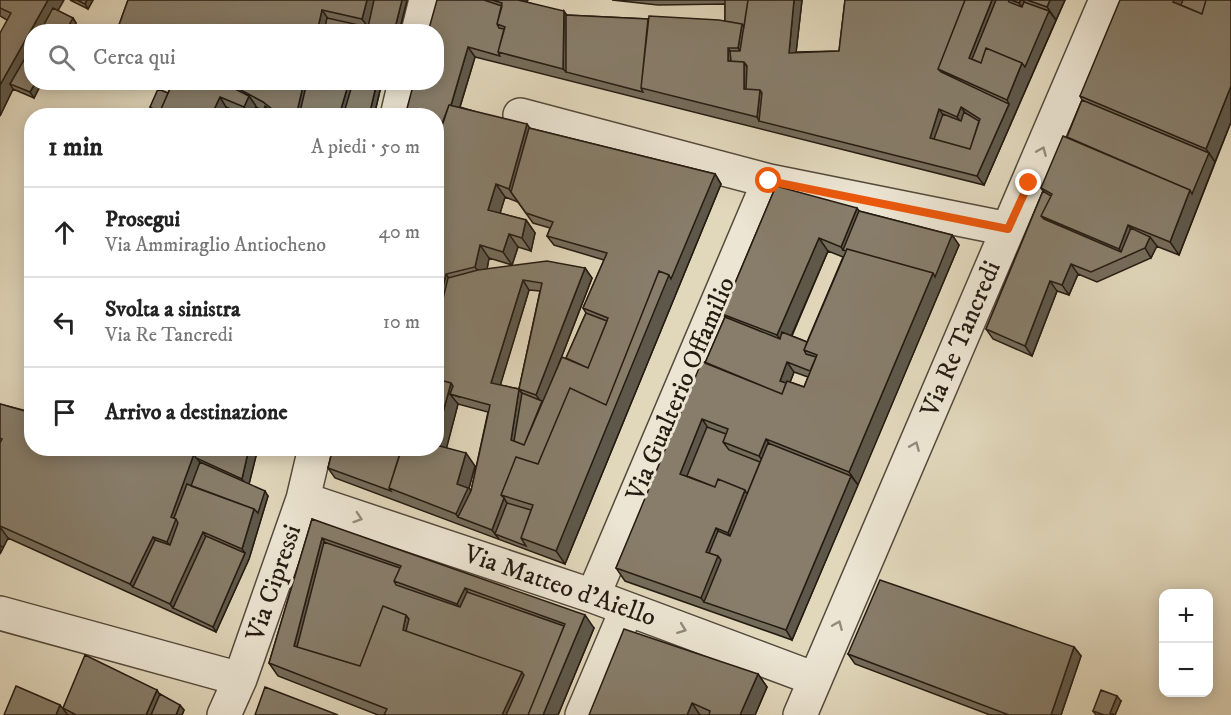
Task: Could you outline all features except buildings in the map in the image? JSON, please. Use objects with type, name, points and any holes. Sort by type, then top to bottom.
[{"type":"street","points":[[420,24],[426,0]]},
{"type":"street","name":"Via Re Tancredi","points":[[801,715],[1106,0]]},
{"type":"street","points":[[399,108],[403,90]]},
{"type":"street","points":[[520,115],[769,181],[1008,229]]},
{"type":"street","name":"Via Gualterio Offamilio","points":[[592,596],[769,181]]},
{"type":"street","name":"Via Cipressi","points":[[224,715],[240,679],[303,499],[313,456]]},
{"type":"street","name":"Via Matteo d'Aiello","points":[[303,499],[592,596],[815,679]]},
{"type":"street","points":[[582,715],[627,609]]},
{"type":"street","points":[[0,613],[240,679]]},
{"type":"route","points":[[769,181],[1008,229],[1029,183]]}]
